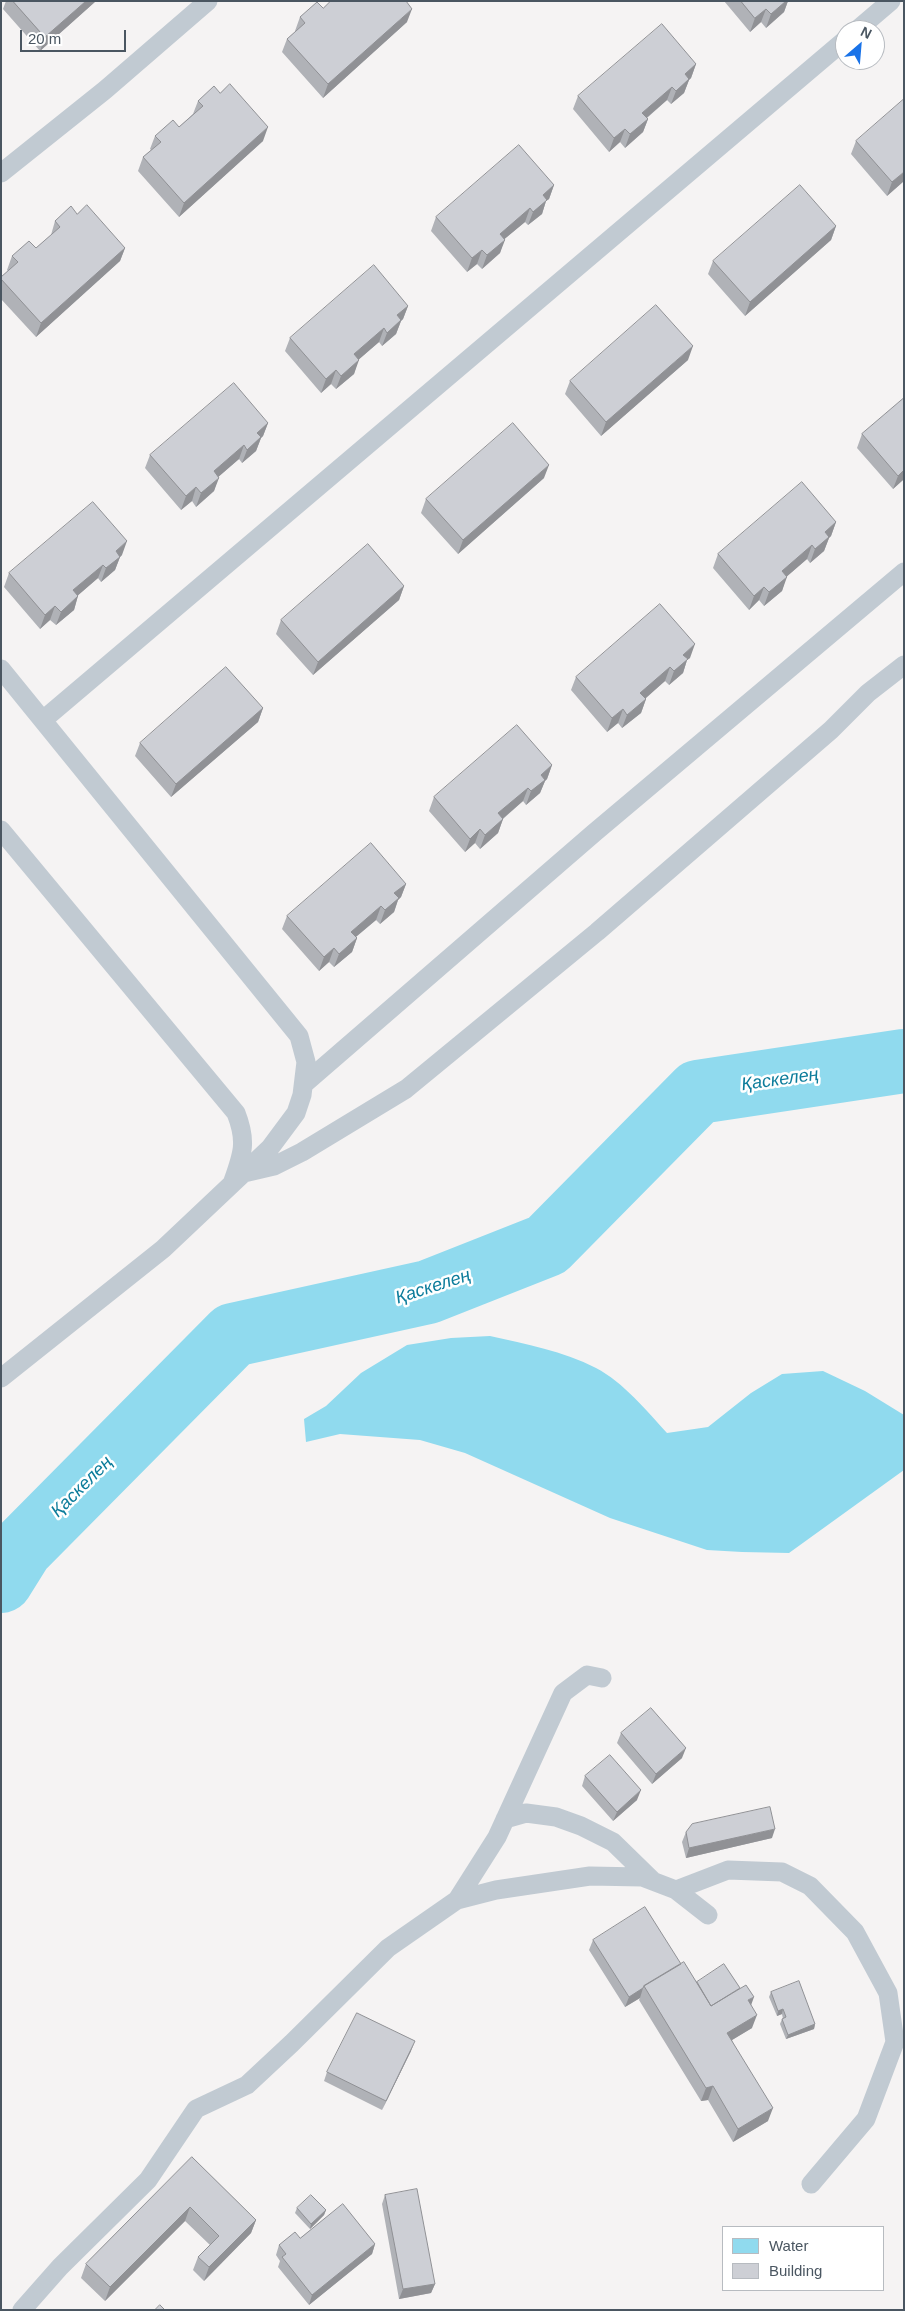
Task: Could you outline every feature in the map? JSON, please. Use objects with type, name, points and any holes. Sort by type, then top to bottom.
[{"type":"lane","points":[[1,173],[105,90],[208,1]]},
{"type":"lane","points":[[869,20],[891,1]]},
{"type":"lane","points":[[43,720],[835,48]]},
{"type":"lane","points":[[304,1084],[594,833],[904,572]]},
{"type":"lane","points":[[238,1178],[274,1166],[302,1152],[406,1089],[597,932],[831,730],[868,693],[904,665]]},
{"type":"lane","points":[[1,669],[300,1036],[306,1062],[304,1084],[296,1113],[270,1148],[163,1249],[1,1378]]},
{"type":"lane","points":[[1,830],[236,1113],[243,1130],[244,1150],[238,1178]]},
{"type":"lane","points":[[457,1900],[497,1837],[563,1693],[587,1675],[602,1678]]},
{"type":"lane","points":[[505,1819],[526,1813],[556,1817],[582,1826],[613,1842],[653,1881]]},
{"type":"lane","points":[[676,1890],[728,1870],[782,1872],[810,1886],[855,1932],[888,1993],[895,2042],[866,2119],[810,2184]]},
{"type":"lane","points":[[22,2310],[60,2267],[148,2180],[196,2110],[247,2085],[388,1948],[457,1900],[496,1890],[590,1876],[642,1877],[676,1890],[708,1915]]},
{"type":"water","points":[[490,1336],[531,1345],[596,1368],[625,1389],[667,1433],[708,1427],[751,1393],[782,1374],[823,1371],[865,1391],[904,1415],[904,1470],[789,1553],[742,1552],[707,1550],[610,1518],[465,1453],[420,1440],[340,1434],[306,1442],[304,1419],[326,1406],[361,1373],[407,1345],[451,1338]]},
{"type":"building","points":[[13,1],[86,1],[45,37]]},
{"type":"building","points":[[331,1],[406,1],[412,9],[328,84],[287,39],[305,23],[300,17],[317,2],[323,8]]},
{"type":"building","points":[[741,1],[786,1],[771,14],[766,9],[755,18]]},
{"type":"building","points":[[662,24],[696,64],[685,74],[689,79],[676,91],[672,87],[642,113],[648,119],[630,134],[625,129],[614,138],[578,96]]},
{"type":"building","points":[[230,84],[268,127],[184,203],[143,157],[161,142],[155,136],[173,120],[179,127],[203,106],[198,101],[214,86],[220,93]]},
{"type":"building","points":[[904,99],[904,172],[892,182],[856,141]]},
{"type":"building","points":[[519,145],[554,185],[543,195],[547,200],[533,212],[530,208],[500,234],[505,240],[487,255],[482,250],[472,258],[436,217]]},
{"type":"building","points":[[800,185],[836,226],[750,302],[713,261]]},
{"type":"building","points":[[87,205],[125,248],[41,323],[1,277],[18,262],[12,256],[29,241],[36,248],[60,227],[55,221],[71,206],[77,214]]},
{"type":"building","points":[[374,265],[408,306],[397,315],[401,320],[387,333],[384,328],[354,354],[359,360],[341,376],[336,370],[326,379],[290,338]]},
{"type":"building","points":[[656,305],[693,346],[606,422],[570,381]]},
{"type":"building","points":[[234,383],[268,423],[257,433],[261,437],[247,450],[244,445],[214,471],[219,478],[201,493],[196,487],[186,496],[150,455]]},
{"type":"building","points":[[904,398],[904,470],[898,476],[862,434]]},
{"type":"building","points":[[513,423],[549,465],[463,540],[426,499]]},
{"type":"building","points":[[802,482],[836,522],[825,532],[829,537],[815,549],[812,545],[782,571],[787,577],[769,592],[764,587],[754,596],[718,554]]},
{"type":"building","points":[[93,502],[127,541],[116,551],[120,557],[106,568],[103,565],[73,590],[78,596],[61,612],[55,606],[45,615],[9,573]]},
{"type":"building","points":[[368,544],[404,586],[318,662],[281,620]]},
{"type":"building","points":[[660,604],[695,644],[683,655],[688,659],[674,671],[670,667],[640,693],[646,699],[627,715],[623,709],[612,718],[576,677]]},
{"type":"building","points":[[226,667],[263,708],[176,784],[140,743]]},
{"type":"building","points":[[517,725],[552,765],[541,775],[545,780],[531,791],[528,788],[498,813],[503,819],[485,835],[480,829],[470,839],[434,797]]},
{"type":"building","points":[[371,843],[406,884],[394,893],[399,898],[385,910],[381,906],[351,932],[357,938],[339,954],[334,948],[324,957],[287,916]]},
{"type":"building","points":[[651,1708],[686,1748],[656,1774],[621,1733]]},
{"type":"building","points":[[610,1755],[641,1790],[617,1812],[585,1776]]},
{"type":"building","points":[[770,1807],[775,1829],[689,1848],[686,1832],[692,1824]]},
{"type":"building","points":[[645,1907],[681,1964],[629,1997],[593,1940]]},
{"type":"building","points":[[684,1962],[711,2006],[746,1985],[754,1997],[748,2000],[757,2015],[727,2033],[773,2108],[738,2129],[713,2086],[706,2088],[644,1986]]},
{"type":"building","points":[[724,1964],[740,1988],[711,2006],[697,1982]]},
{"type":"building","points":[[799,1981],[815,2024],[788,2035],[782,2019],[786,2017],[783,2009],[778,2011],[771,1992]]},
{"type":"building","points":[[357,2013],[415,2041],[386,2101],[327,2072]]},
{"type":"building","points":[[192,2157],[256,2220],[209,2267],[198,2257],[219,2236],[190,2207],[110,2287],[86,2264]]},
{"type":"building","points":[[417,2189],[435,2284],[403,2289],[385,2195]]},
{"type":"building","points":[[311,2195],[326,2210],[311,2224],[297,2208]]},
{"type":"building","points":[[343,2204],[375,2244],[312,2295],[282,2257],[286,2254],[279,2245],[295,2232],[300,2238]]},
{"type":"building","points":[[160,2305],[165,2310],[155,2310]]},
{"type":"waterway","name":"Қаскелең","points":[[1,1581],[21,1549],[233,1335],[428,1292],[547,1245],[698,1092],[904,1061]]}]
